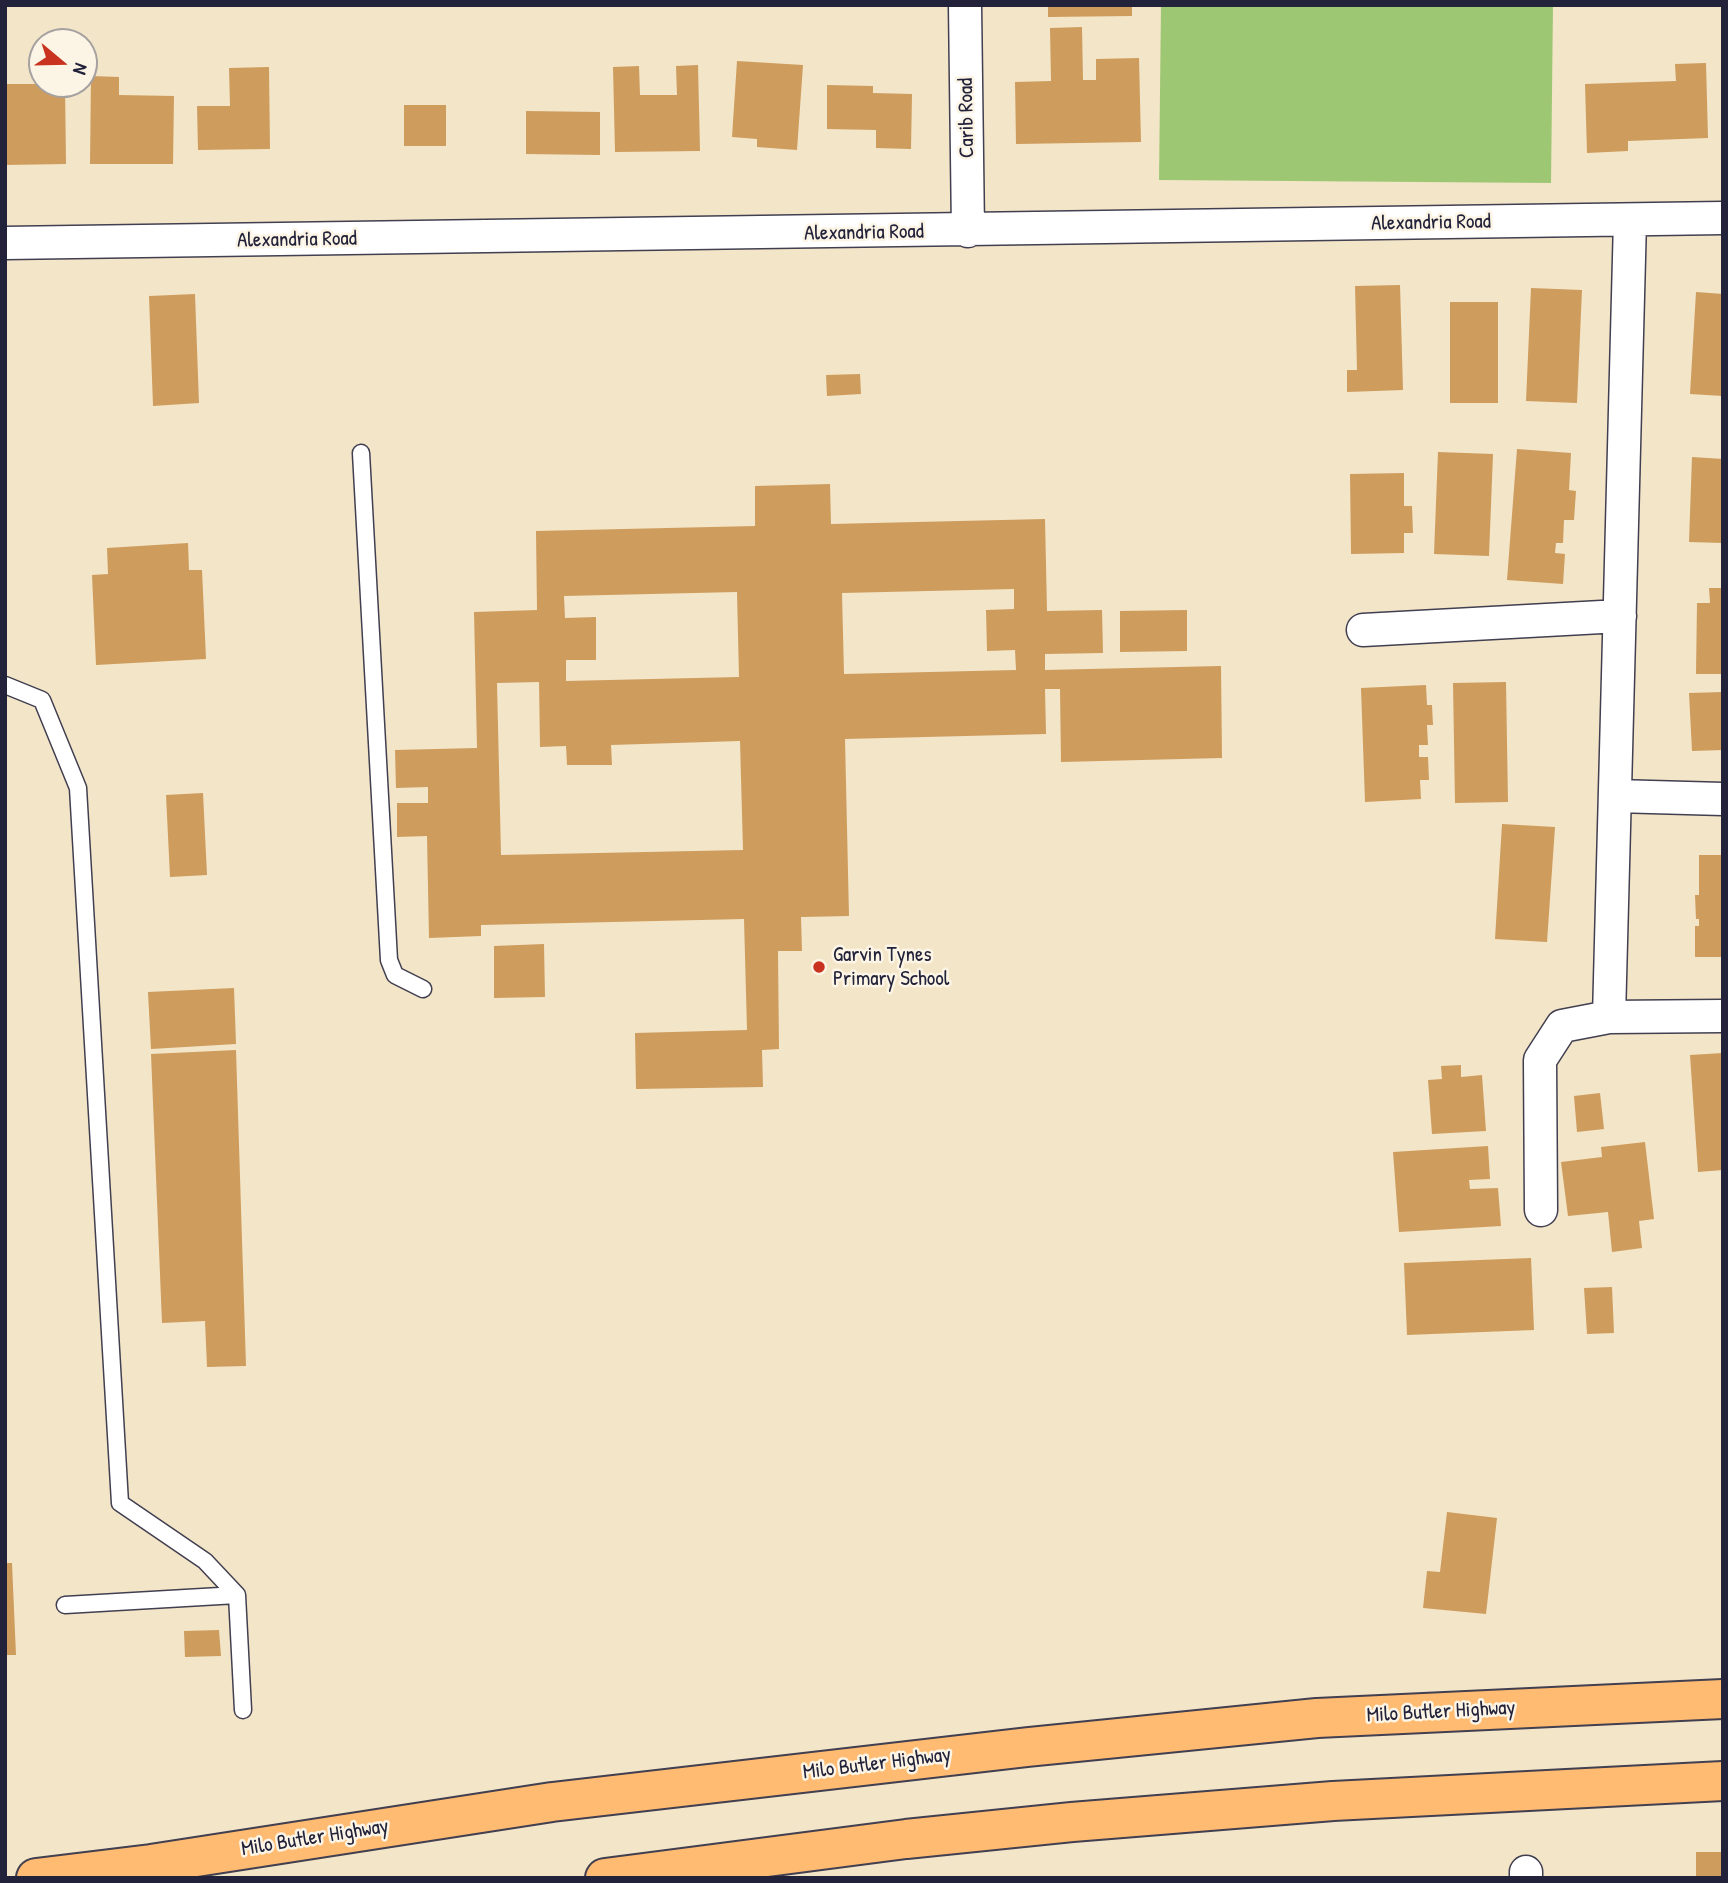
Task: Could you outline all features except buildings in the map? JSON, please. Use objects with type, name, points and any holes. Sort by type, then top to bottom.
[{"type":"main road","name":"Milo Butler Highway","points":[[36,1878],[151,1864],[552,1802],[1056,1744],[1317,1718],[1723,1699]]},
{"type":"main road","points":[[606,1878],[906,1839],[1072,1822],[1333,1801],[1723,1781]]},
{"type":"street","name":"Carib Road","points":[[965,5],[968,231]]},
{"type":"street","name":"Alexandria Road","points":[[5,243],[1723,218]]},
{"type":"street","points":[[1609,1017],[1630,219]]},
{"type":"street","points":[[1363,630],[1620,615]]},
{"type":"street","points":[[1615,796],[1723,799]]},
{"type":"street","points":[[1541,1209],[1540,1060],[1562,1026],[1609,1017],[1723,1016]]},
{"type":"lane","points":[[360,453],[389,960],[395,975],[423,989]]},
{"type":"lane","points":[[5,685],[42,700],[78,788],[120,1503],[205,1561],[237,1595],[243,1710]]},
{"type":"lane","points":[[65,1605],[237,1595]]},
{"type":"green space","points":[[1161,5],[1553,5],[1551,183],[1159,180]]},
{"type":"place","name":"Garvin Tynes Primary School","points":[[819,967]]}]
